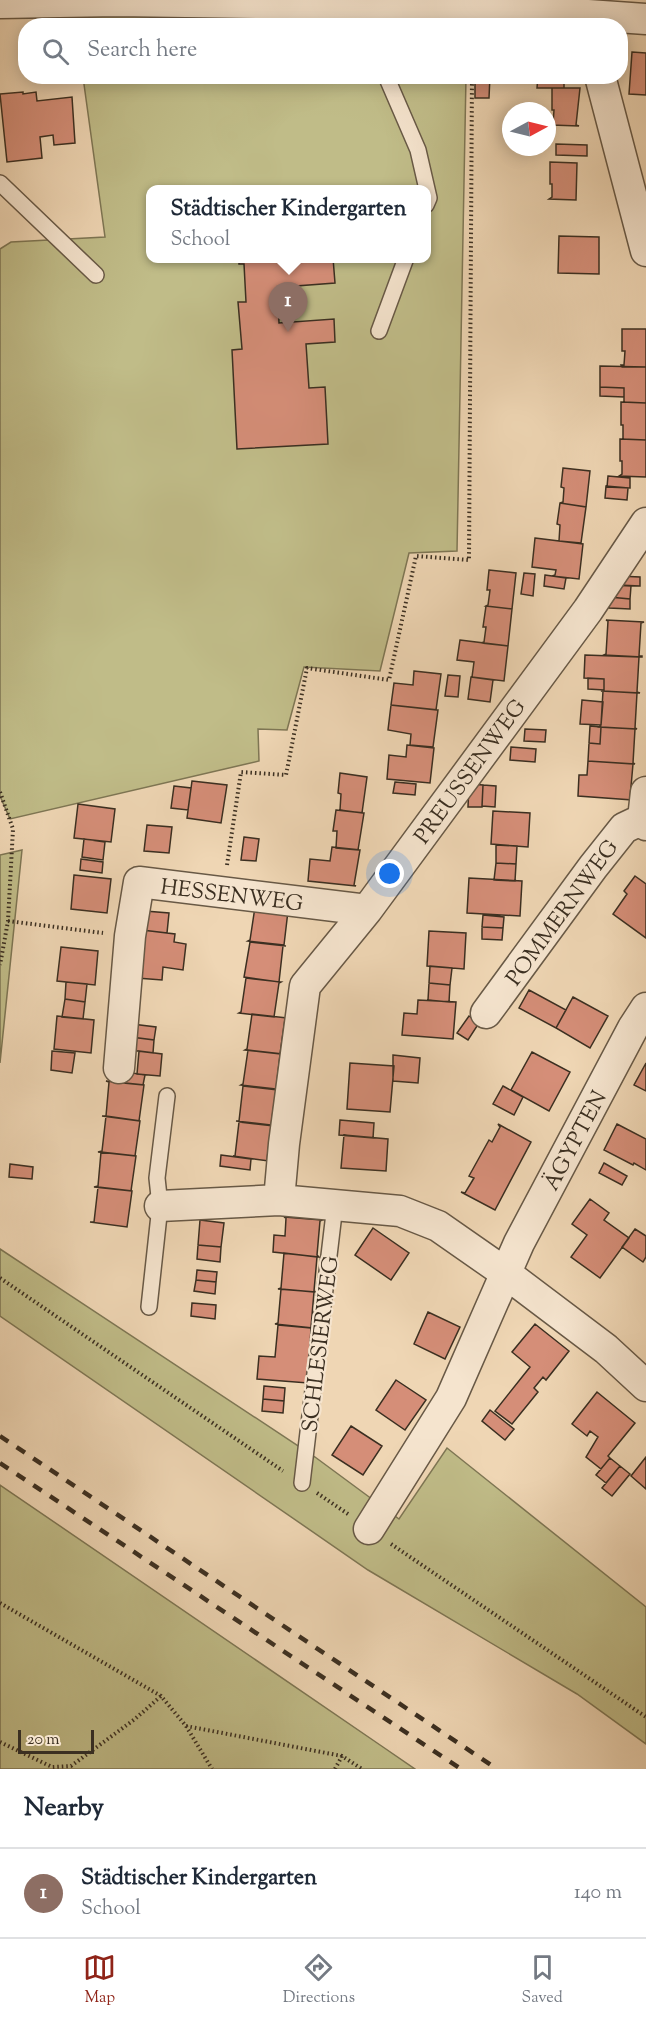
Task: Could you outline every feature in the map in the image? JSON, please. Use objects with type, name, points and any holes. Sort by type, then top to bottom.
[{"type":"street","points":[[0,3],[226,1],[357,15],[415,3],[565,18]]},
{"type":"street","points":[[628,19],[646,19]]},
{"type":"street","points":[[602,84],[646,251]]},
{"type":"street","name":"PREUSSENWEG","points":[[279,1200],[305,986],[367,910],[588,610],[646,523]]},
{"type":"street","name":"POMMERNWEG","points":[[486,1013],[593,867],[624,828],[645,812]]},
{"type":"street","name":"HESSENWEG","points":[[119,1068],[130,936],[139,882],[367,910]]},
{"type":"street","name":"ÄGYPTEN","points":[[369,1529],[451,1398],[504,1272],[633,1028],[646,1008]]},
{"type":"street","points":[[160,1206],[279,1200],[400,1211],[438,1227],[504,1272],[606,1349],[646,1386]]},
{"type":"lane","points":[[389,84],[418,150],[426,185]]},
{"type":"lane","points":[[0,183],[96,275]]},
{"type":"lane","points":[[379,331],[404,263]]},
{"type":"lane","points":[[149,1307],[160,1206],[157,1178],[167,1096]]},
{"type":"lane","name":"SCHLESIERWEG","points":[[302,1484],[335,1205]]},
{"type":"path","points":[[222,892],[242,772],[286,775],[307,668],[389,680],[416,556],[469,560],[472,84]]},
{"type":"path","points":[[0,792],[13,829],[8,921],[0,965]]},
{"type":"path","points":[[8,921],[130,936]]},
{"type":"path","points":[[0,1278],[646,1717]]},
{"type":"path","points":[[0,1603],[161,1696],[186,1726],[212,1769]]},
{"type":"path","points":[[0,1742],[52,1767],[71,1766],[127,1725],[161,1696]]},
{"type":"path","points":[[186,1726],[342,1756],[362,1769]]},
{"type":"path","points":[[335,1769],[342,1756]]},
{"type":"shaded area","points":[[468,0],[467,18],[76,18],[74,7]]},
{"type":"shaded area","points":[[84,84],[466,84],[457,551],[409,553],[380,671],[304,667],[287,730],[258,729],[259,761],[10,819],[0,796],[0,249],[11,242],[105,237]]},
{"type":"shaded area","points":[[22,850],[0,1063],[0,855]]},
{"type":"shaded area","points":[[0,1249],[315,1457],[399,1519],[447,1448],[646,1607],[646,1744],[577,1694],[368,1570],[0,1316]]},
{"type":"shaded area","points":[[0,1485],[383,1747],[415,1769],[0,1769]]},
{"type":"building","points":[[632,52],[646,53],[646,95],[629,94]]},
{"type":"building","points":[[475,84],[490,84],[489,98],[475,98]]},
{"type":"building","points":[[537,84],[564,84],[564,88],[537,88]]},
{"type":"building","points":[[552,88],[580,88],[576,125],[579,126],[556,125],[556,102],[552,102]]},
{"type":"building","points":[[23,92],[23,94],[36,92],[37,101],[72,97],[75,143],[54,145],[53,135],[40,137],[42,158],[7,162],[0,94]]},
{"type":"building","points":[[556,144],[587,145],[587,156],[556,155]]},
{"type":"building","points":[[550,162],[577,163],[576,200],[549,199],[552,197]]},
{"type":"building","points":[[559,236],[599,237],[599,274],[558,273]]},
{"type":"building","points":[[333,263],[335,283],[283,287],[284,298],[278,298],[279,323],[334,319],[335,342],[306,344],[309,388],[325,387],[328,444],[237,449],[232,350],[242,349],[238,302],[246,302],[244,264],[239,264]]},
{"type":"building","points":[[622,329],[646,329],[646,367],[622,367],[625,351],[622,351]]},
{"type":"building","points":[[600,366],[646,367],[646,403],[624,402],[624,388],[600,387]]},
{"type":"building","points":[[600,387],[624,388],[624,397],[600,396]]},
{"type":"building","points":[[621,402],[646,403],[646,440],[623,439]]},
{"type":"building","points":[[620,439],[646,440],[646,477],[619,476],[622,474]]},
{"type":"building","points":[[563,468],[590,471],[586,507],[560,503],[563,502],[564,488],[561,487]]},
{"type":"building","points":[[608,476],[630,478],[630,488],[607,487]]},
{"type":"building","points":[[606,486],[628,488],[627,500],[605,498]]},
{"type":"building","points":[[560,503],[586,507],[581,543],[559,541],[560,525],[557,524]]},
{"type":"building","points":[[535,538],[583,544],[579,579],[552,576],[555,575],[556,570],[532,567]]},
{"type":"building","points":[[489,570],[516,573],[512,609],[486,606],[490,590],[487,590]]},
{"type":"building","points":[[524,573],[535,574],[533,596],[521,594]]},
{"type":"building","points":[[545,575],[566,578],[564,589],[544,586]]},
{"type":"building","points":[[618,576],[640,577],[640,586],[618,585]]},
{"type":"building","points":[[610,585],[631,586],[630,599],[609,597]]},
{"type":"building","points":[[609,597],[630,599],[630,609],[609,608]]},
{"type":"building","points":[[486,606],[512,609],[508,646],[481,643],[484,642],[486,627],[483,627]]},
{"type":"building","points":[[606,620],[644,622],[641,623],[639,656],[642,657],[604,655],[606,654],[608,621]]},
{"type":"building","points":[[460,640],[508,646],[504,681],[472,677],[474,662],[457,660]]},
{"type":"building","points":[[585,655],[639,657],[637,692],[640,693],[601,691],[604,690],[604,679],[584,678]]},
{"type":"building","points":[[414,671],[441,674],[436,710],[391,705],[394,683],[413,685]]},
{"type":"building","points":[[448,675],[460,676],[458,697],[445,696]]},
{"type":"building","points":[[471,677],[493,680],[490,702],[468,699]]},
{"type":"building","points":[[588,678],[604,679],[604,690],[588,689]]},
{"type":"building","points":[[603,691],[637,693],[635,728],[637,729],[599,727]]},
{"type":"building","points":[[582,700],[603,702],[601,725],[580,724]]},
{"type":"building","points":[[391,705],[438,710],[433,747],[410,745],[411,734],[388,730]]},
{"type":"building","points":[[590,726],[601,727],[600,744],[589,743]]},
{"type":"building","points":[[601,727],[635,729],[633,763],[635,764],[588,761],[589,743],[600,744]]},
{"type":"building","points":[[525,729],[546,730],[545,742],[524,741]]},
{"type":"building","points":[[407,745],[434,748],[430,783],[387,779],[389,755],[406,757]]},
{"type":"building","points":[[511,747],[536,749],[535,762],[510,760]]},
{"type":"building","points":[[588,761],[633,764],[630,798],[633,800],[578,796],[579,775],[587,775]]},
{"type":"building","points":[[340,773],[367,777],[362,813],[340,810],[341,794],[338,793]]},
{"type":"building","points":[[192,781],[227,785],[221,823],[187,818]]},
{"type":"building","points":[[395,782],[416,784],[415,795],[393,793]]},
{"type":"building","points":[[469,784],[483,785],[482,807],[468,807]]},
{"type":"building","points":[[483,785],[496,786],[495,807],[482,806]]},
{"type":"building","points":[[174,786],[191,788],[188,810],[171,808]]},
{"type":"building","points":[[78,804],[115,809],[111,842],[74,838]]},
{"type":"building","points":[[336,810],[364,813],[358,850],[336,848],[337,831],[333,831]]},
{"type":"building","points":[[493,811],[530,813],[528,847],[491,844]]},
{"type":"building","points":[[147,825],[172,827],[169,853],[144,851]]},
{"type":"building","points":[[244,837],[259,839],[256,861],[241,860]]},
{"type":"building","points":[[84,839],[105,842],[103,860],[82,857]]},
{"type":"building","points":[[496,845],[517,846],[516,864],[496,863]]},
{"type":"building","points":[[332,847],[360,850],[354,885],[356,886],[308,881],[310,859],[330,861]]},
{"type":"building","points":[[81,859],[103,862],[102,873],[80,870]]},
{"type":"building","points":[[496,863],[516,864],[515,881],[494,880]]},
{"type":"building","points":[[74,875],[111,879],[107,913],[71,909]]},
{"type":"building","points":[[635,876],[646,884],[646,938],[613,914],[627,894],[624,891]]},
{"type":"building","points":[[469,878],[522,881],[520,916],[467,913]]},
{"type":"building","points":[[255,907],[288,911],[284,945],[248,941]]},
{"type":"building","points":[[145,911],[169,913],[167,933],[142,930]]},
{"type":"building","points":[[483,915],[504,917],[503,928],[482,927]]},
{"type":"building","points":[[482,927],[503,928],[502,940],[482,939]]},
{"type":"building","points":[[142,930],[175,934],[174,942],[186,944],[183,970],[163,967],[162,980],[137,978]]},
{"type":"building","points":[[429,931],[466,933],[464,969],[427,966]]},
{"type":"building","points":[[250,942],[286,946],[283,946],[279,982],[244,977]]},
{"type":"building","points":[[61,947],[98,951],[95,985],[57,981]]},
{"type":"building","points":[[430,966],[452,968],[450,985],[429,983]]},
{"type":"building","points":[[246,978],[281,982],[274,1017],[239,1013]]},
{"type":"building","points":[[66,982],[87,984],[85,1002],[65,999]]},
{"type":"building","points":[[429,983],[450,985],[449,1002],[428,1000]]},
{"type":"building","points":[[529,990],[566,1010],[556,1028],[519,1008]]},
{"type":"building","points":[[573,997],[608,1016],[590,1048],[556,1028]]},
{"type":"building","points":[[65,999],[85,1002],[83,1019],[62,1017]]},
{"type":"building","points":[[418,1000],[456,1002],[453,1039],[402,1035],[404,1013],[417,1014]]},
{"type":"building","points":[[252,1014],[287,1018],[280,1054],[245,1050]]},
{"type":"building","points":[[57,1016],[94,1020],[91,1053],[54,1049]]},
{"type":"building","points":[[469,1016],[479,1023],[468,1040],[457,1033]]},
{"type":"building","points":[[132,1024],[156,1027],[154,1040],[131,1037]]},
{"type":"building","points":[[131,1037],[154,1040],[153,1053],[130,1050]]},
{"type":"building","points":[[248,1050],[283,1054],[280,1055],[276,1089],[241,1085]]},
{"type":"building","points":[[52,1051],[75,1053],[72,1073],[51,1070]]},
{"type":"building","points":[[139,1051],[162,1054],[160,1076],[137,1074]]},
{"type":"building","points":[[532,1052],[570,1072],[549,1111],[511,1090]]},
{"type":"building","points":[[393,1055],[420,1058],[418,1083],[393,1081]]},
{"type":"building","points":[[350,1063],[394,1066],[390,1112],[347,1109]]},
{"type":"building","points":[[646,1063],[646,1091],[634,1085]]},
{"type":"building","points":[[126,1072],[145,1075],[143,1085],[124,1083]]},
{"type":"building","points":[[106,1081],[144,1085],[139,1121],[102,1116],[106,1116],[109,1082]]},
{"type":"building","points":[[243,1086],[278,1090],[276,1090],[271,1125],[236,1121],[239,1121]]},
{"type":"building","points":[[503,1086],[523,1097],[514,1115],[493,1104]]},
{"type":"building","points":[[106,1116],[140,1121],[135,1156],[98,1152],[102,1151]]},
{"type":"building","points":[[340,1120],[374,1123],[373,1138],[339,1135]]},
{"type":"building","points":[[239,1122],[274,1126],[271,1126],[267,1160],[269,1161],[233,1156],[235,1156]]},
{"type":"building","points":[[498,1124],[531,1142],[495,1210],[461,1192],[465,1193],[474,1178],[469,1176],[489,1140],[492,1142],[500,1127]]},
{"type":"building","points":[[617,1124],[646,1139],[646,1170],[604,1150]]},
{"type":"building","points":[[344,1135],[388,1139],[386,1171],[341,1168]]},
{"type":"building","points":[[101,1152],[136,1156],[131,1191],[94,1187],[98,1186]]},
{"type":"building","points":[[221,1155],[251,1159],[250,1170],[220,1166]]},
{"type":"building","points":[[604,1163],[627,1176],[622,1185],[599,1173]]},
{"type":"building","points":[[10,1164],[33,1167],[32,1179],[9,1177]]},
{"type":"building","points":[[98,1187],[132,1191],[127,1227],[90,1222],[94,1222]]},
{"type":"building","points":[[590,1199],[609,1213],[604,1220],[629,1238],[600,1278],[571,1257],[587,1235],[572,1224]]},
{"type":"building","points":[[284,1217],[322,1220],[320,1221],[317,1255],[319,1257],[273,1252],[274,1235],[285,1236],[286,1218]]},
{"type":"building","points":[[200,1220],[224,1223],[221,1247],[198,1245]]},
{"type":"building","points":[[373,1228],[409,1253],[391,1280],[355,1255]]},
{"type":"building","points":[[635,1229],[646,1236],[646,1257],[643,1262],[622,1247]]},
{"type":"building","points":[[198,1245],[221,1247],[220,1262],[197,1259]]},
{"type":"building","points":[[284,1253],[317,1257],[314,1291],[316,1292],[278,1289],[281,1288]]},
{"type":"building","points":[[197,1270],[217,1272],[216,1282],[196,1280]]},
{"type":"building","points":[[196,1280],[216,1282],[215,1294],[194,1291]]},
{"type":"building","points":[[281,1289],[314,1292],[311,1327],[313,1328],[275,1324],[278,1323]]},
{"type":"building","points":[[192,1303],[216,1305],[215,1319],[191,1316]]},
{"type":"building","points":[[428,1312],[460,1327],[445,1359],[414,1344]]},
{"type":"building","points":[[535,1324],[569,1351],[546,1380],[543,1377],[534,1388],[538,1392],[512,1424],[495,1411],[530,1367],[512,1352]]},
{"type":"building","points":[[278,1325],[311,1328],[308,1383],[257,1379],[259,1356],[275,1357]]},
{"type":"building","points":[[396,1380],[426,1400],[405,1430],[376,1410]]},
{"type":"building","points":[[264,1386],[285,1388],[284,1401],[263,1399]]},
{"type":"building","points":[[597,1392],[635,1423],[608,1456],[610,1458],[601,1469],[586,1457],[598,1437],[590,1431],[587,1436],[572,1424]]},
{"type":"building","points":[[263,1399],[284,1401],[283,1413],[262,1411]]},
{"type":"building","points":[[490,1410],[514,1429],[505,1440],[482,1421]]},
{"type":"building","points":[[351,1426],[382,1446],[363,1475],[332,1455]]},
{"type":"building","points":[[646,1457],[646,1489],[631,1476]]},
{"type":"building","points":[[610,1458],[620,1466],[606,1483],[596,1475]]},
{"type":"building","points":[[620,1466],[630,1474],[612,1496],[602,1488]]},
{"type":"railway","points":[[0,1436],[497,1769]]},
{"type":"railway","points":[[0,1463],[461,1769]]},
{"type":"place","name":"Städtischer Kindergarten","points":[[288,332]]}]
